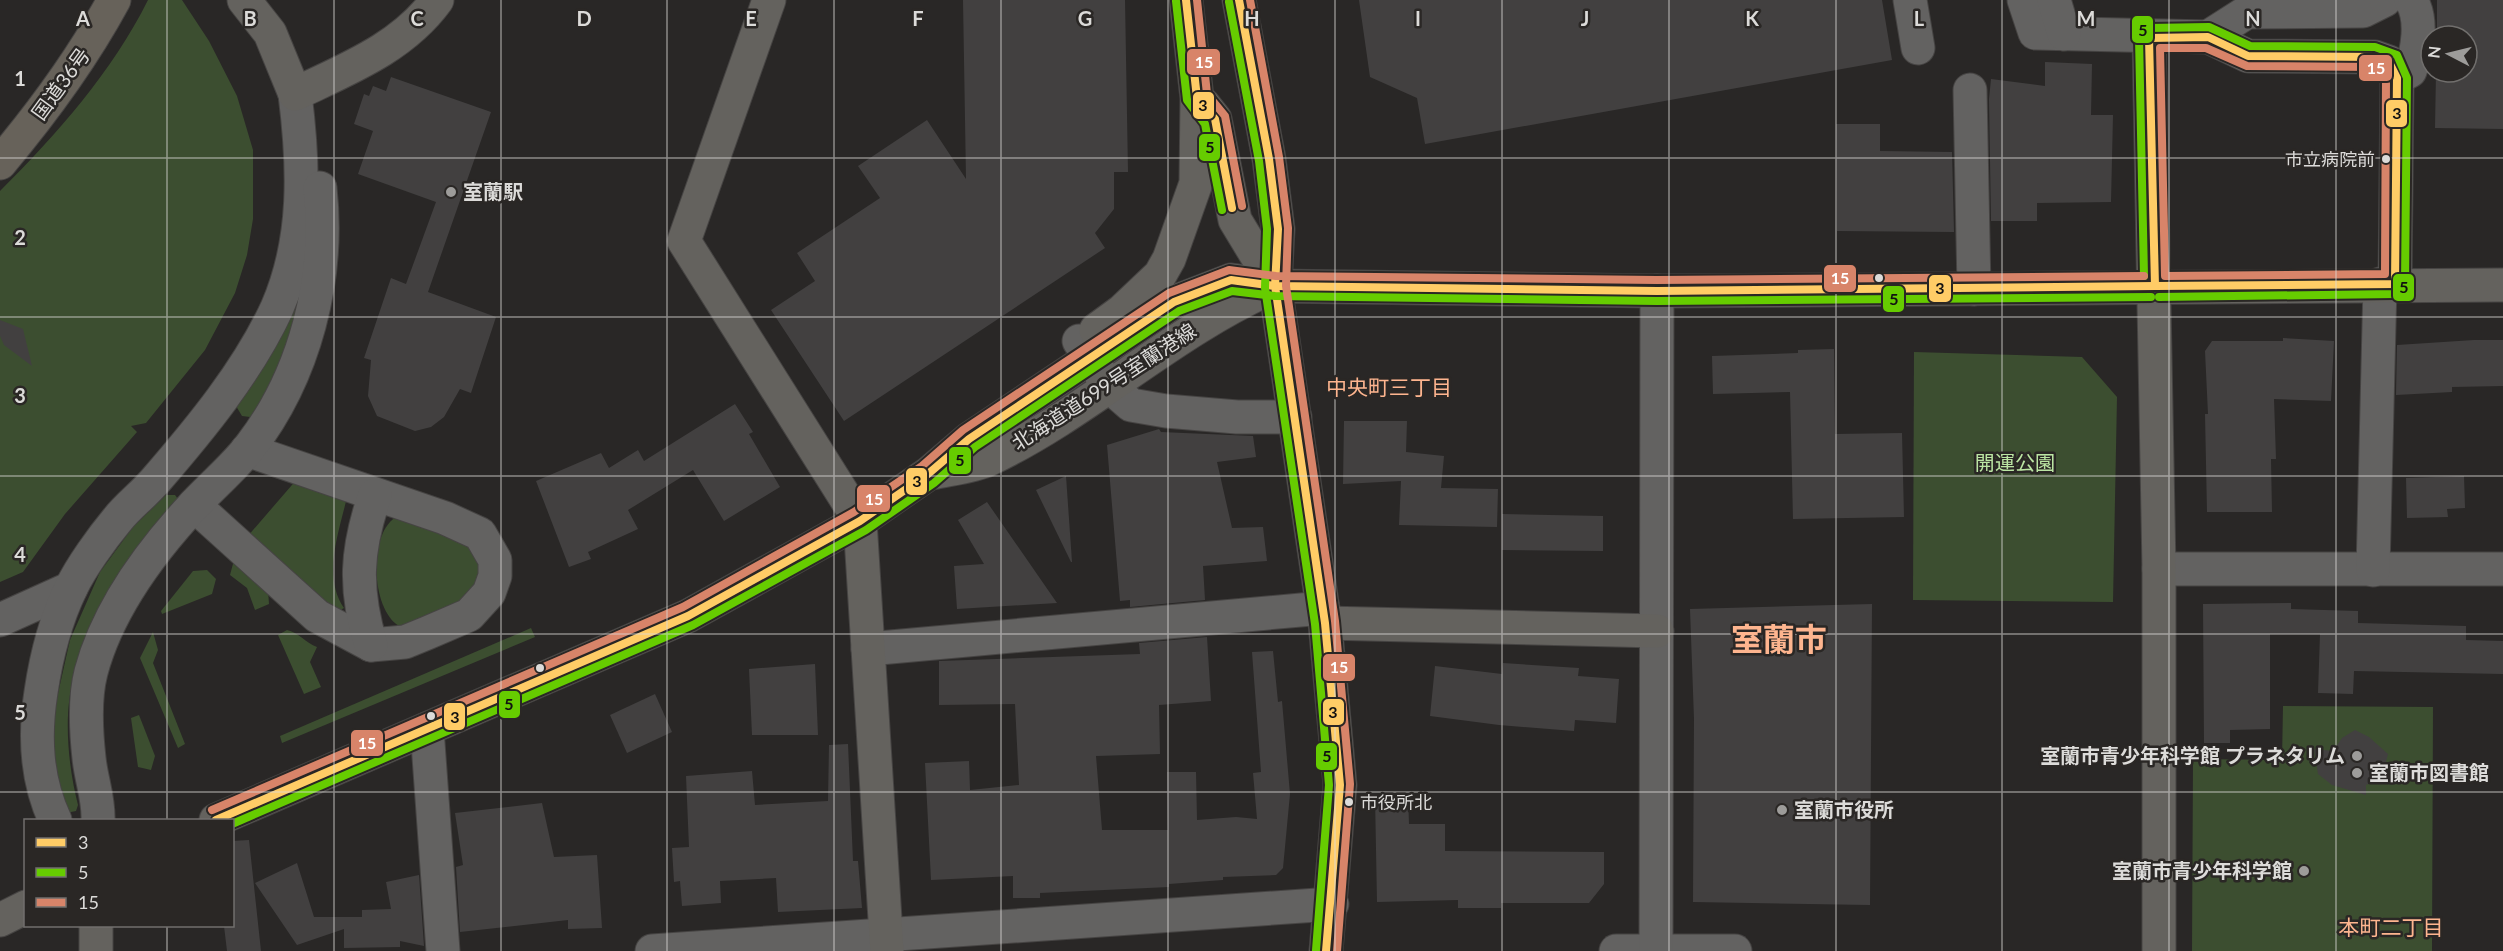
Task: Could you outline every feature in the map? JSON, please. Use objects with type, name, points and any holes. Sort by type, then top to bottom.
[{"type":"highway","name":"国道36号","points":[[0,163],[33,124],[88,48],[114,0]]},
{"type":"street","points":[[98,819],[88,747],[87,707],[91,672],[112,618],[127,591],[168,535],[248,450],[270,418],[291,380],[317,292],[322,253],[318,167],[295,94],[270,33],[244,0]]},
{"type":"street","points":[[295,94],[376,56],[425,16],[437,0]]},
{"type":"street","points":[[769,0],[684,241],[860,521],[887,943]]},
{"type":"street","name":"北海道道699号室蘭港線","points":[[1084,350],[1160,275],[1169,259],[1196,183],[1197,98],[1186,0]]},
{"type":"street","points":[[1239,0],[1272,182],[1278,229],[1275,286],[1324,616],[1340,785],[1332,904],[1326,951]]},
{"type":"street","points":[[1911,0],[1918,48]]},
{"type":"street","points":[[2024,0],[2035,33],[2149,38],[2208,37],[2248,56],[2375,57],[2389,62],[2397,78],[2373,570]]},
{"type":"street","points":[[2054,0],[2064,34]]},
{"type":"street","points":[[2208,37],[2247,12],[2363,11],[2385,0]]},
{"type":"street","points":[[2397,78],[2410,71],[2416,54],[2418,11],[2411,0]]},
{"type":"street","points":[[2149,38],[2155,287],[2159,951]]},
{"type":"street","points":[[1970,90],[1974,288]]},
{"type":"street","points":[[56,819],[45,797],[36,739],[43,676],[71,588],[116,520],[153,483],[193,436],[246,363],[277,307],[293,265],[300,224],[303,158],[295,94]]},
{"type":"street","points":[[1197,98],[1215,118],[1235,220],[1275,286]]},
{"type":"street","name":"北海道道699号室蘭港線","points":[[218,819],[688,616],[860,521],[928,474],[962,424],[1084,350],[1174,302],[1231,280],[1275,286]]},
{"type":"street","points":[[1275,286],[1569,288],[1657,291],[2388,284],[2503,285]]},
{"type":"street","name":"北海道道699号室蘭港線","points":[[928,474],[988,460],[1108,386],[1168,345],[1241,301],[1275,286]]},
{"type":"street","points":[[1656,951],[1657,291]]},
{"type":"street","points":[[1084,350],[1108,386],[1131,405],[1166,411],[1237,417],[1295,417]]},
{"type":"street","points":[[194,505],[316,616],[371,645],[405,642],[469,615],[489,593],[495,576],[495,560],[480,534],[445,518],[248,450]]},
{"type":"street","points":[[371,645],[360,598],[358,570],[363,530],[375,495]]},
{"type":"street","points":[[2158,569],[2503,569]]},
{"type":"street","points":[[0,620],[71,588]]},
{"type":"street","points":[[868,649],[1324,616],[1657,631]]},
{"type":"street","points":[[427,729],[443,951]]},
{"type":"street","points":[[652,951],[887,943],[1332,904]]},
{"type":"street","points":[[0,920],[24,908]]},
{"type":"street","points":[[96,927],[96,951]]},
{"type":"street","points":[[1616,951],[1735,951]]},
{"type":"green space","points":[[148,0],[182,0],[209,41],[237,96],[253,150],[253,219],[247,255],[235,293],[205,350],[146,423],[131,426],[137,432],[65,514],[23,572],[0,582],[0,191],[82,101],[118,52]]},
{"type":"green space","points":[[301,274],[293,346],[257,418],[242,416],[233,401]]},
{"type":"green space","name":"開運公園","points":[[1914,352],[2082,357],[2117,397],[2113,602],[1913,600]]},
{"type":"green space","points":[[298,478],[347,497],[334,554],[334,582],[337,595],[344,608],[337,612],[247,537]]},
{"type":"green space","points":[[166,495],[175,495],[178,499],[74,676],[69,707],[68,740],[78,805],[76,811],[66,813],[48,738],[70,640],[100,572],[133,527]]},
{"type":"green space","points":[[398,516],[468,542],[480,565],[478,587],[445,613],[399,626],[390,617],[383,604],[376,571],[381,537],[388,524]]},
{"type":"green space","points":[[234,560],[268,590],[269,604],[255,610],[247,588],[230,575]]},
{"type":"green space","points":[[207,570],[216,579],[212,594],[162,614],[161,611],[193,571]]},
{"type":"green space","points":[[531,628],[535,637],[282,743],[280,736]]},
{"type":"green space","points":[[287,630],[317,647],[310,662],[321,687],[304,694],[278,635]]},
{"type":"green space","points":[[153,632],[158,650],[153,663],[185,744],[178,748],[140,658]]},
{"type":"green space","points":[[2283,706],[2433,707],[2432,951],[2192,951],[2193,759],[2282,760]]},
{"type":"green space","points":[[139,715],[155,756],[151,770],[138,767],[131,718]]},
{"type":"building","points":[[963,0],[1125,0],[1128,172],[1114,172],[1114,209],[1095,233],[1105,248],[844,421],[771,310],[815,281],[797,253],[880,198],[858,166],[927,120],[966,179]]},
{"type":"building","points":[[1359,0],[1882,0],[1892,60],[1425,144],[1417,98],[1370,77]]},
{"type":"building","points":[[2437,0],[2503,0],[2503,129],[2435,128],[2436,84],[2479,84],[2479,24],[2437,24]]},
{"type":"building","points":[[2045,62],[2092,64],[2091,115],[2113,115],[2111,202],[2037,203],[2037,221],[1991,221],[1989,99],[1991,79],[2045,86]]},
{"type":"building","name":"室蘭駅","points":[[391,77],[491,112],[428,292],[496,317],[471,393],[460,389],[444,417],[431,427],[415,431],[377,416],[368,396],[371,360],[364,358],[391,278],[406,284],[436,202],[358,174],[373,131],[354,124],[364,94],[369,96],[373,86],[386,91]]},
{"type":"building","points":[[1836,124],[1880,124],[1880,151],[1952,152],[1954,232],[1837,231]]},
{"type":"building","points":[[0,320],[23,329],[32,366],[4,345],[0,336]]},
{"type":"building","points":[[2283,338],[2334,341],[2331,401],[2274,399],[2276,459],[2271,459],[2272,512],[2207,512],[2205,414],[2208,414],[2205,351],[2212,341],[2283,341]]},
{"type":"building","points":[[2503,340],[2503,386],[2452,387],[2452,392],[2396,395],[2397,345]]},
{"type":"building","points":[[1834,349],[1835,434],[1902,433],[1904,517],[1793,519],[1790,392],[1713,394],[1712,356],[1798,353],[1798,350]]},
{"type":"building","points":[[735,404],[753,432],[749,434],[780,487],[724,521],[693,470],[628,510],[638,529],[588,552],[591,559],[569,567],[536,481],[601,453],[609,468],[638,450],[644,461]]},
{"type":"building","points":[[1344,421],[1407,421],[1406,452],[1444,456],[1441,488],[1498,489],[1497,527],[1399,525],[1401,481],[1343,484]]},
{"type":"building","points":[[1159,429],[1161,432],[1253,436],[1256,457],[1217,462],[1232,528],[1263,527],[1267,561],[1203,566],[1205,600],[1130,607],[1130,600],[1120,601],[1107,445]]},
{"type":"building","points":[[1066,476],[1072,562],[1036,490]]},
{"type":"building","points":[[2464,476],[2465,508],[2447,509],[2448,517],[2407,518],[2406,478]]},
{"type":"building","points":[[987,502],[1057,603],[957,609],[954,566],[984,564],[958,520]]},
{"type":"building","points":[[1502,514],[1603,516],[1603,551],[1502,550]]},
{"type":"building","points":[[2291,603],[2291,609],[2358,611],[2358,623],[2466,626],[2466,640],[2503,641],[2503,674],[2354,671],[2353,694],[2318,693],[2320,634],[2270,634],[2270,729],[2230,730],[2230,743],[2204,743],[2203,604]]},
{"type":"building","name":"室蘭市役所","points":[[1872,604],[1870,905],[1693,902],[1694,719],[1690,609]]},
{"type":"building","points":[[1207,637],[1211,701],[1159,705],[1160,754],[1096,756],[1102,830],[1168,830],[1167,772],[1196,772],[1197,820],[1236,817],[1257,819],[1253,773],[1261,772],[1252,652],[1273,651],[1278,702],[1282,701],[1290,794],[1283,868],[1276,875],[1223,877],[1223,880],[1169,884],[1169,887],[1040,893],[1040,898],[1013,898],[1013,876],[931,880],[925,763],[969,761],[970,790],[1019,785],[1015,704],[939,705],[939,661],[1140,654],[1139,643]]},
{"type":"building","points":[[1503,663],[1579,668],[1578,676],[1619,679],[1616,723],[1575,720],[1574,731],[1499,725],[1430,716],[1435,666],[1502,674]]},
{"type":"building","points":[[815,664],[818,735],[752,735],[749,669]]},
{"type":"building","points":[[655,694],[672,732],[627,753],[610,715]]},
{"type":"building","points":[[2355,730],[2369,737],[2388,754],[2383,773],[2376,781],[2366,785],[2366,795],[2332,785],[2318,774],[2314,749],[2333,751],[2342,738]]},
{"type":"building","points":[[848,744],[853,861],[858,861],[862,908],[778,912],[776,878],[720,881],[721,903],[682,906],[680,881],[674,882],[672,848],[689,847],[686,776],[752,771],[755,805],[828,801],[829,745]]},
{"type":"building","points":[[1408,795],[1409,824],[1445,824],[1445,851],[1604,852],[1604,884],[1589,903],[1501,903],[1501,908],[1458,908],[1458,900],[1377,902],[1375,796]]},
{"type":"building","points":[[542,803],[554,857],[597,855],[602,928],[568,929],[568,920],[460,932],[456,867],[463,865],[455,813]]},
{"type":"building","points":[[249,840],[261,951],[227,951],[224,927],[234,927],[234,841]]},
{"type":"building","points":[[297,863],[314,917],[362,917],[362,910],[391,909],[386,882],[419,875],[424,946],[400,941],[400,947],[344,948],[344,929],[297,945],[255,883]]},
{"type":"transit line","name":"3","points":[[1186,0],[1197,98],[1215,119],[1232,208]]},
{"type":"transit line","name":"15","points":[[1197,0],[1207,94],[1225,116],[1242,206]]},
{"type":"transit line","name":"3","points":[[1239,0],[1269,159],[1278,229],[1275,286],[1325,623],[1340,785],[1326,951]]},
{"type":"transit line","name":"15","points":[[1250,0],[1279,157],[1288,228],[1286,286],[1335,621],[1350,784],[1337,951]]},
{"type":"transit line","name":"5","points":[[1176,1],[1187,100],[1205,124],[1222,210]]},
{"type":"transit line","name":"5","points":[[1229,2],[1259,161],[1267,229],[1265,288],[1315,624],[1329,785],[1316,950]]},
{"type":"transit line","name":"5","points":[[2144,276],[2139,38],[2142,30],[2209,27],[2250,46],[2375,47],[2397,55],[2407,78],[2405,284],[2402,291],[2395,294],[2159,297]]},
{"type":"transit line","name":"3","points":[[2208,37],[2248,56],[2375,57],[2389,62],[2397,78],[2395,284],[2155,286],[2149,38],[2208,37]]},
{"type":"transit line","name":"15","points":[[2160,48],[2206,48],[2247,66],[2373,67],[2381,70],[2386,80],[2385,274],[2165,276],[2160,48]]},
{"type":"transit line","name":"15","points":[[212,810],[683,607],[854,512],[922,466],[963,430],[1169,293],[1229,270],[1276,276],[1657,280],[2144,276]]},
{"type":"transit line","name":"3","points":[[218,819],[688,616],[860,521],[928,474],[969,439],[1174,302],[1231,280],[1275,286],[1657,291],[2155,286]]},
{"type":"transit line","name":"5","points":[[234,823],[693,625],[866,530],[934,483],[975,447],[1179,311],[1232,291],[1275,296],[1657,301],[2151,297]]},
{"type":"place","name":"市立病院前","points":[[2386,159]]},
{"type":"place","name":"室蘭駅","points":[[451,192]]},
{"type":"place","name":"室蘭市青少年科学館 プラネタリム","points":[[2357,756]]},
{"type":"place","name":"室蘭市図書館","points":[[2357,773]]},
{"type":"place","name":"市役所北","points":[[1349,802]]},
{"type":"place","name":"室蘭市役所","points":[[1782,810]]},
{"type":"place","name":"室蘭市青少年科学館","points":[[2304,871]]},
{"type":"district","name":"中央町三丁目","points":[[1389,388]]},
{"type":"district","name":"室蘭市","points":[[1779,640]]},
{"type":"district","name":"本町二丁目","points":[[2391,928]]}]
